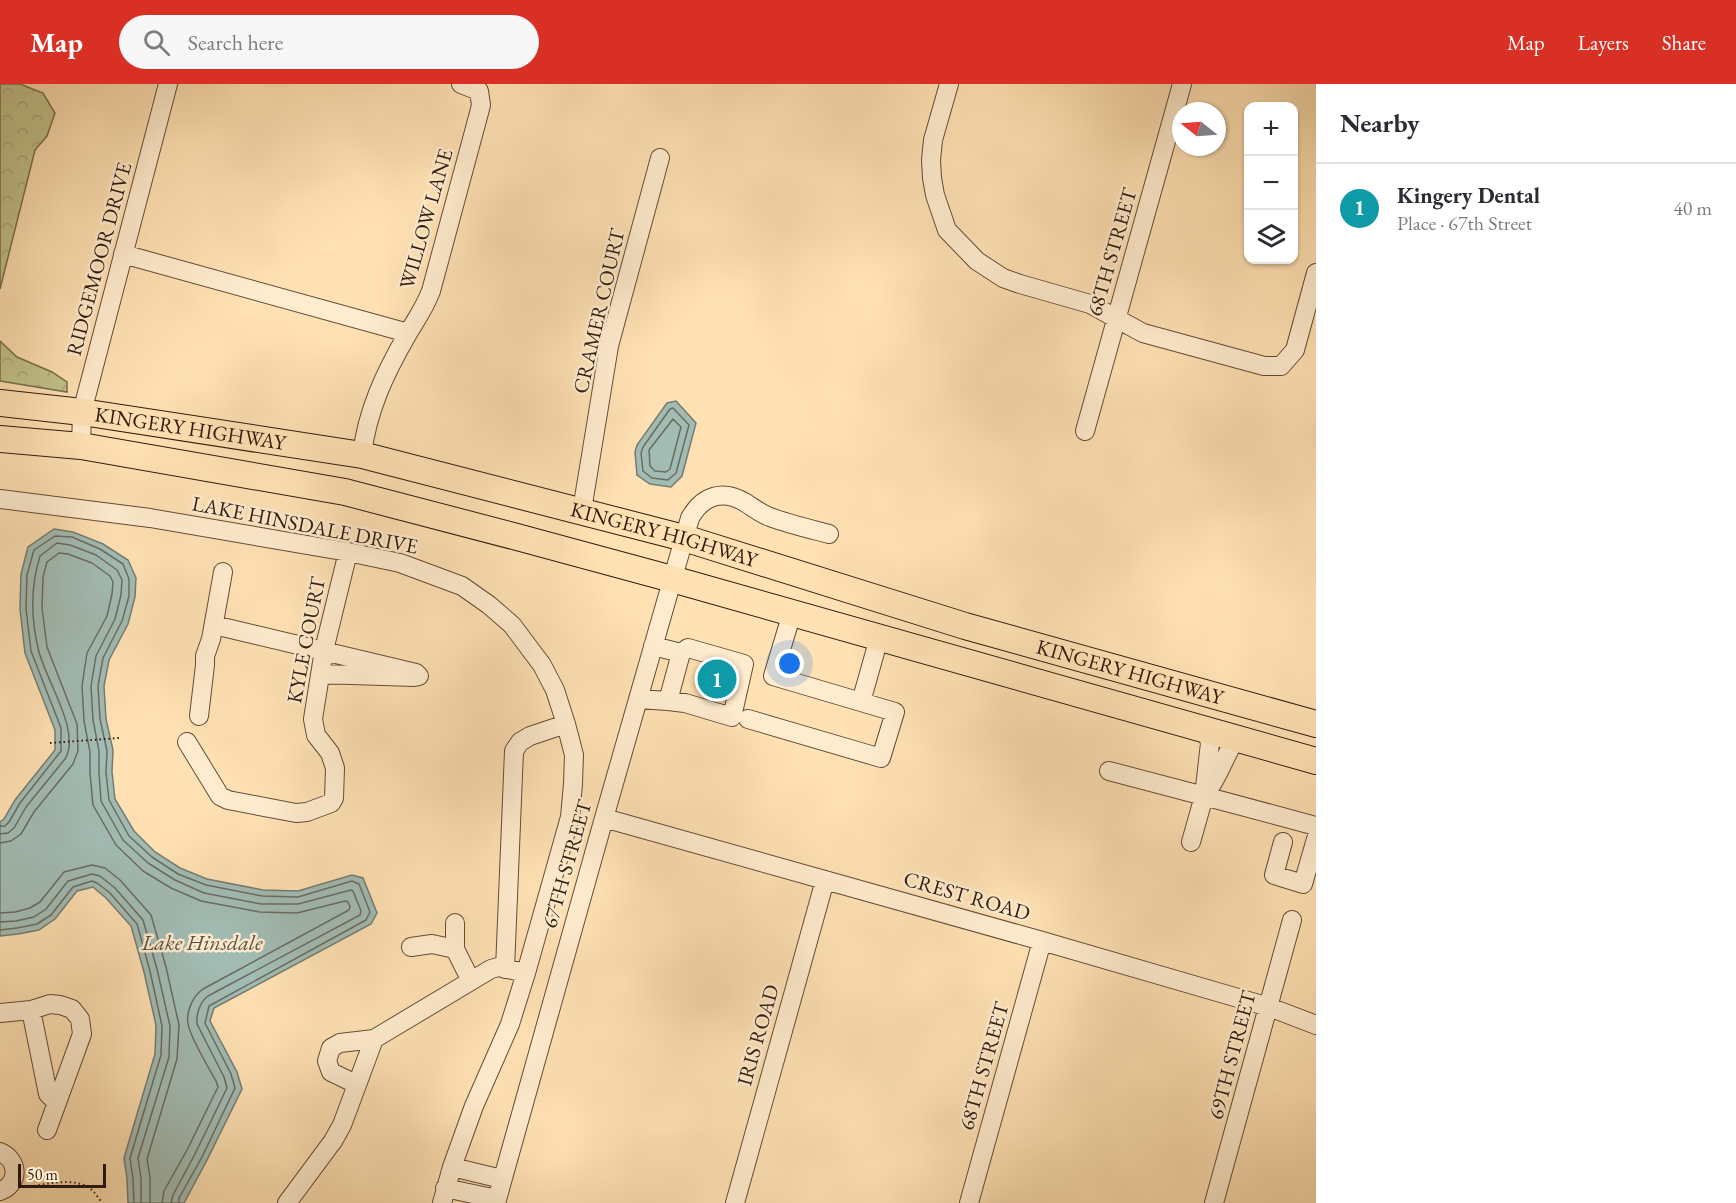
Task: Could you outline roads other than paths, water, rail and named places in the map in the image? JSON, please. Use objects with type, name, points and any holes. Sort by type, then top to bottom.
[{"type":"highway","name":"KINGERY HIGHWAY","points":[[0,403],[82,412],[362,455],[684,538],[966,626],[1316,724]]},
{"type":"highway","name":"KINGERY HIGHWAY","points":[[0,440],[81,446],[345,492],[672,579],[1316,761]]},
{"type":"street","name":"RIDGEMOOR DRIVE","points":[[81,446],[82,412],[168,84]]},
{"type":"street","name":"WILLOW LANE","points":[[362,455],[375,397],[431,291],[479,113],[481,105],[479,91],[461,84]]},
{"type":"street","points":[[949,84],[933,140],[931,160],[935,195],[947,230],[977,261],[1003,278],[1020,285],[1090,304],[1143,333],[1264,366],[1281,366],[1295,350],[1316,273]]},
{"type":"street","name":"68TH STREET","points":[[1085,431],[1182,84]]},
{"type":"street","name":"CRAMER COURT","points":[[582,510],[609,345],[660,158]]},
{"type":"street","points":[[123,254],[408,333]]},
{"type":"street","name":"67TH STREET","points":[[496,1201],[690,518],[704,500],[720,495],[738,499],[769,517],[829,534]]},
{"type":"street","name":"LAKE HINSDALE DRIVE","points":[[0,499],[150,518],[400,563],[462,586],[489,605],[512,625],[542,665],[555,690],[574,755],[570,817],[510,1024],[474,1107],[443,1195],[496,1201]]},
{"type":"street","name":"KYLE COURT","points":[[187,742],[220,796],[228,800],[296,813],[307,812],[331,803],[334,798],[335,768],[330,753],[316,735],[313,719],[324,650],[348,552]]},
{"type":"street","points":[[199,716],[205,656],[212,632],[223,572]]},
{"type":"street","points":[[748,719],[881,758],[895,712],[773,676],[792,613]]},
{"type":"street","points":[[212,632],[324,650],[416,673],[419,676],[320,674]]},
{"type":"street","points":[[861,702],[879,638]]},
{"type":"street","points":[[653,646],[681,653]]},
{"type":"street","points":[[638,699],[685,703],[732,717],[744,664],[688,648],[681,653],[668,701]]},
{"type":"street","points":[[505,969],[514,751],[520,742],[530,736],[566,724]]},
{"type":"street","points":[[1191,842],[1204,796],[1210,744],[1206,730]]},
{"type":"street","points":[[1204,796],[1216,779],[1226,754],[1236,738]]},
{"type":"street","points":[[1109,771],[1316,826]]},
{"type":"street","name":"CREST ROAD","points":[[604,818],[1042,941],[1269,1007],[1316,1025]]},
{"type":"street","points":[[1283,842],[1274,875],[1308,881],[1316,839]]},
{"type":"street","name":"IRIS ROAD","points":[[735,1203],[825,880]]},
{"type":"street","name":"69TH STREET","points":[[1214,1203],[1292,920]]},
{"type":"street","points":[[456,923],[455,949],[471,981]]},
{"type":"street","name":"68TH STREET","points":[[969,1203],[1042,941]]},
{"type":"street","points":[[411,947],[432,944],[455,949]]},
{"type":"street","points":[[356,1084],[331,1072],[327,1061],[331,1048],[340,1042],[374,1039],[491,969],[498,967],[526,973]]},
{"type":"street","points":[[0,1013],[31,1010],[50,1004],[72,1010],[80,1018],[82,1034],[48,1130]]},
{"type":"street","points":[[31,1010],[48,1094],[57,1103]]},
{"type":"street","points":[[287,1203],[333,1141],[342,1125],[374,1039]]},
{"type":"street","points":[[0,1152],[11,1159],[14,1165],[14,1179],[5,1188]]},
{"type":"street","points":[[452,1167],[502,1179]]},
{"type":"water","points":[[676,401],[696,423],[682,476],[671,487],[650,484],[637,475],[635,452],[637,445],[667,403]]},
{"type":"water","name":"Lake Hinsdale","points":[[54,529],[73,532],[103,544],[128,560],[136,578],[135,597],[128,624],[109,660],[104,686],[106,719],[113,750],[112,772],[115,799],[134,831],[155,852],[180,868],[207,879],[263,890],[298,891],[352,875],[363,878],[377,913],[371,924],[214,1008],[210,1021],[237,1072],[242,1089],[184,1203],[128,1203],[124,1158],[155,1054],[156,1025],[131,926],[93,887],[77,891],[55,919],[39,930],[0,936],[0,822],[55,750],[55,730],[25,653],[20,609],[21,574],[28,547]]},
{"type":"place","name":"Kingery Dental","points":[[717,679]]}]
